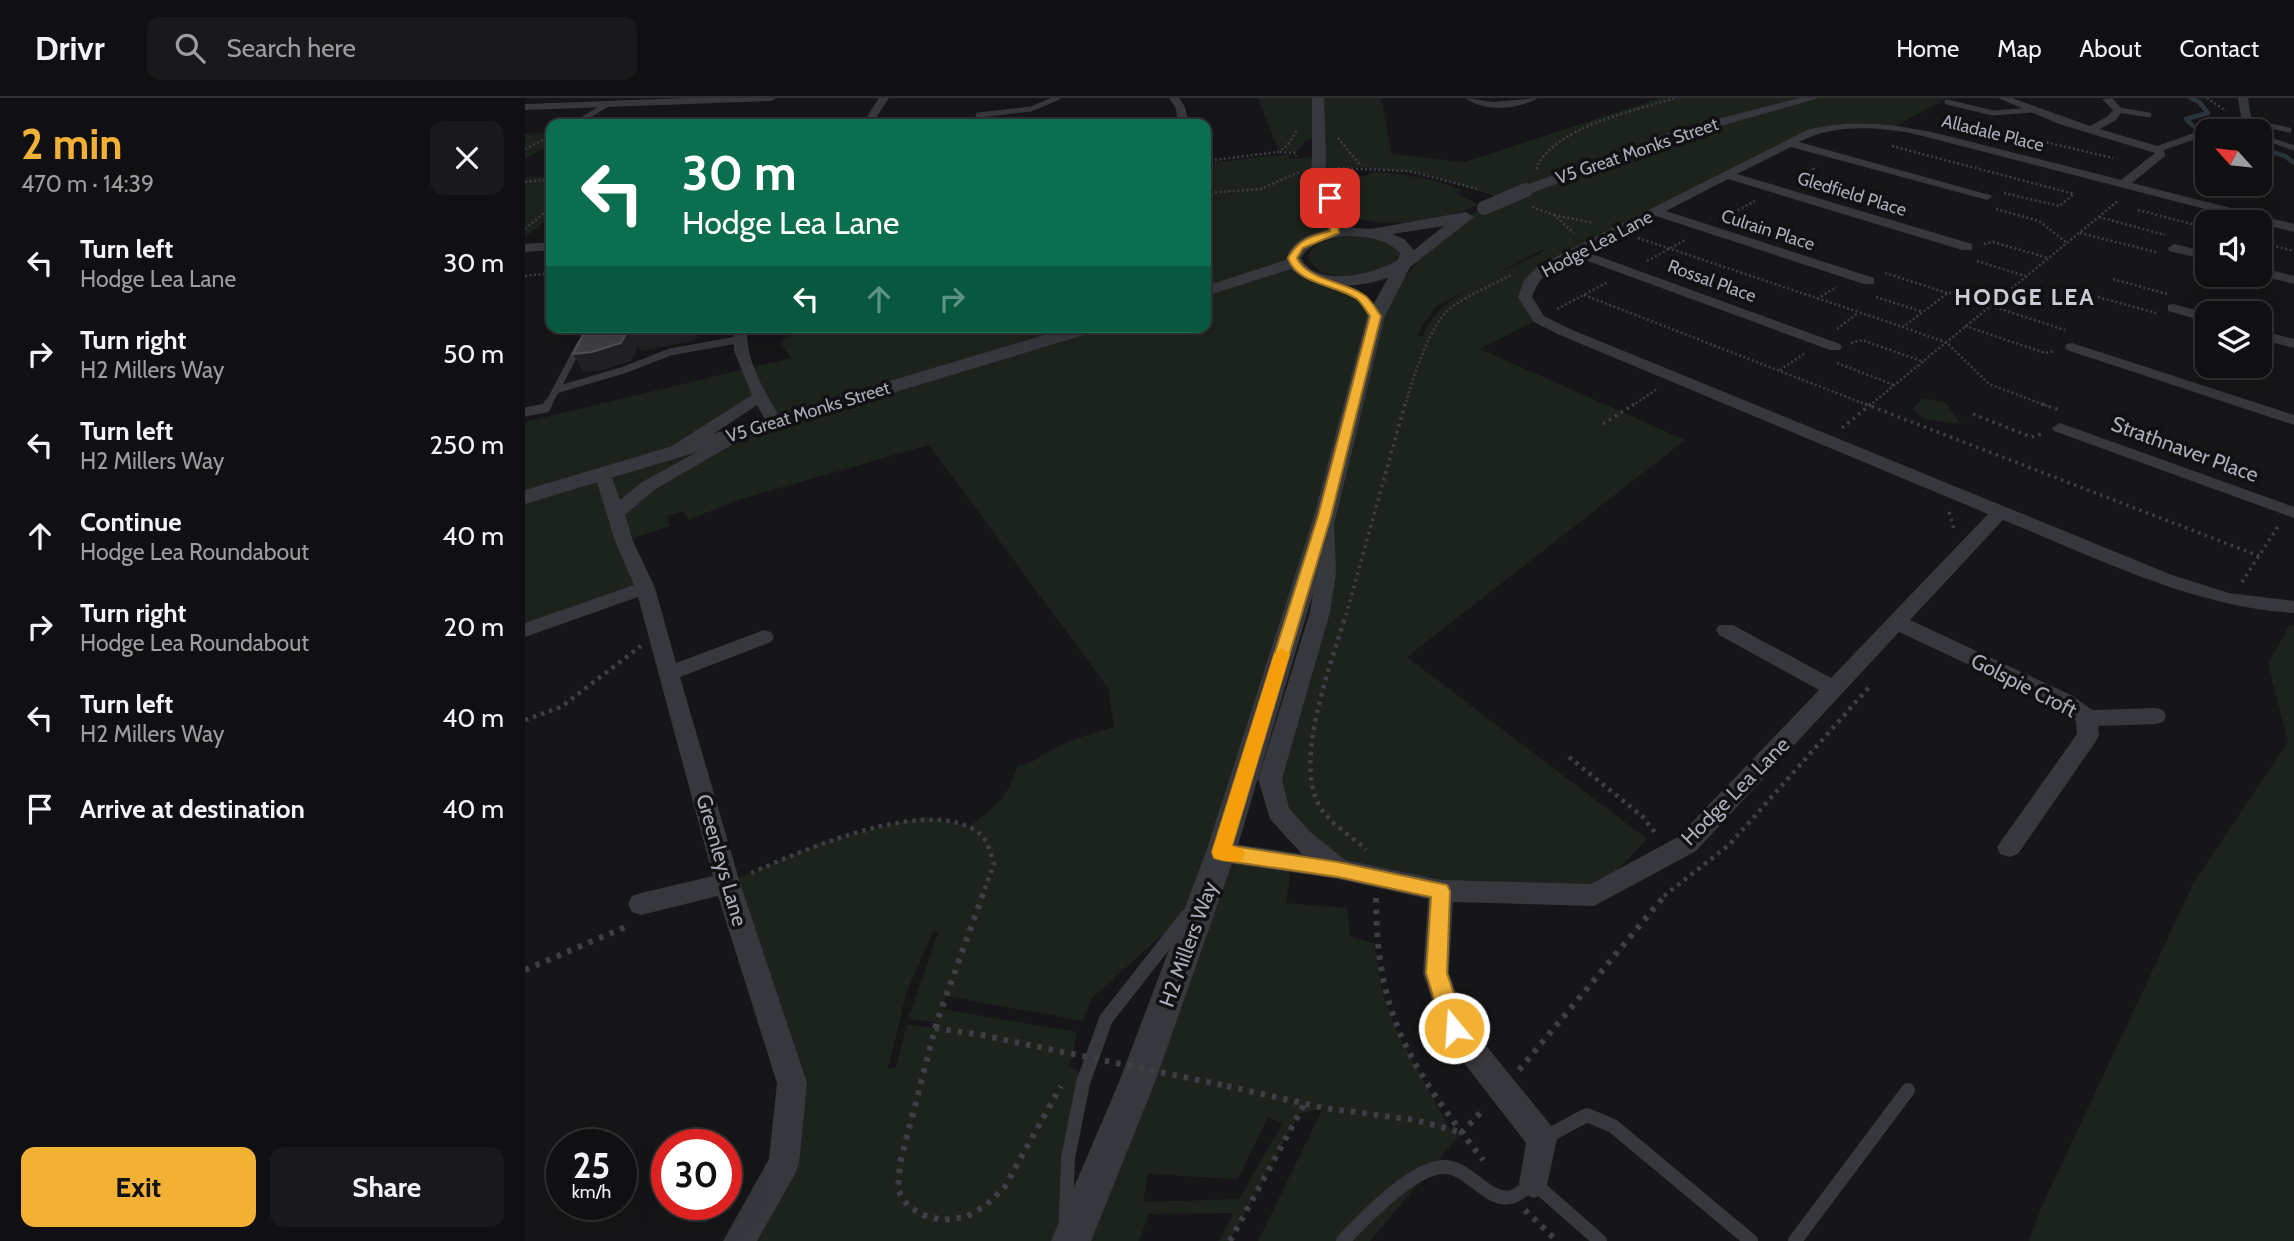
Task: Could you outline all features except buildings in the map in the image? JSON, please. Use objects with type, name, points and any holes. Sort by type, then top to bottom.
[{"type":"street","points":[[525,107],[771,98]]},
{"type":"street","points":[[870,119],[884,98]]},
{"type":"street","points":[[1174,98],[1183,119]]},
{"type":"street","points":[[1318,98],[1318,177],[1330,198],[1335,233]]},
{"type":"street","points":[[1471,98],[1481,105],[1500,105],[1533,98]]},
{"type":"street","name":"V5 Great Monks Street","points":[[1294,263],[1293,258],[1300,246],[1313,238],[1335,233],[1430,225],[1466,216],[1484,208],[1527,198],[1684,132],[1813,98]]},
{"type":"street","points":[[2003,98],[2089,131],[2157,149],[2172,146],[2195,135]]},
{"type":"street","points":[[2243,98],[2245,119]]},
{"type":"street","points":[[2089,131],[2112,118],[2119,110],[2106,99]]},
{"type":"street","name":"Alladale Place","points":[[1811,132],[1833,125],[1862,123],[1894,127],[2294,228]]},
{"type":"street","name":"Hodge Lea Lane","points":[[1811,132],[1618,231],[1573,247],[1531,281],[1525,297],[1529,306],[1539,319],[1565,332],[2195,590],[2230,601],[2294,607]]},
{"type":"street","points":[[1789,143],[1987,196]]},
{"type":"street","points":[[2129,186],[2161,154],[2157,149]]},
{"type":"street","name":"Gledfield Place","points":[[1727,175],[1967,247]]},
{"type":"street","name":"Culrain Place","points":[[1657,212],[1869,281]]},
{"type":"street","name":"V5 Great Monks Street","points":[[1404,265],[1466,216]]},
{"type":"street","points":[[1326,279],[1363,281],[1385,276],[1404,265],[1408,252],[1405,246],[1390,237],[1368,232]]},
{"type":"street","points":[[525,248],[546,246]]},
{"type":"street","name":"Rossal Place","points":[[1573,247],[1835,346]]},
{"type":"street","points":[[2174,248],[2195,253]]},
{"type":"street","points":[[1211,290],[1294,263],[1304,272],[1326,279],[1362,298],[1376,316]]},
{"type":"street","name":"H2 Millers Way","points":[[1072,1241],[1136,1082],[1221,852],[1325,516],[1376,316],[1404,265]]},
{"type":"street","points":[[2272,274],[2294,280]]},
{"type":"street","points":[[2173,308],[2195,314]]},
{"type":"street","name":"V5 Great Monks Street","points":[[525,497],[1071,333]]},
{"type":"street","points":[[739,334],[761,396],[774,422]]},
{"type":"street","points":[[2272,338],[2294,344]]},
{"type":"street","points":[[2072,347],[2294,420]]},
{"type":"street","points":[[673,453],[761,396]]},
{"type":"street","name":"Strathnaver Place","points":[[2060,428],[2291,512]]},
{"type":"street","points":[[615,513],[648,486],[741,433]]},
{"type":"street","name":"Greenleys Lane","points":[[603,473],[624,541],[645,588],[727,883],[792,1083],[784,1163],[739,1241]]},
{"type":"street","name":"Hodge Lea Lane","points":[[1221,852],[1338,869],[1440,891],[1594,895],[1687,844],[2000,512]]},
{"type":"street","points":[[1325,516],[1326,573],[1320,612],[1270,779],[1278,812],[1300,838],[1338,869]]},
{"type":"street","points":[[525,630],[645,588]]},
{"type":"street","name":"Golspie Croft","points":[[1896,622],[2065,701],[2087,718],[2088,735],[2009,847]]},
{"type":"street","points":[[1726,630],[1834,689]]},
{"type":"street","points":[[670,673],[764,637]]},
{"type":"street","points":[[2087,718],[2155,716]]},
{"type":"street","points":[[640,912],[727,883]]},
{"type":"street","points":[[1440,891],[1436,973],[1454,1028],[1542,1139],[1534,1183]]},
{"type":"lane","points":[[978,115],[1031,108],[1057,98]]},
{"type":"lane","points":[[1947,102],[1993,113],[2032,110]]},
{"type":"lane","points":[[583,119],[606,105]]},
{"type":"lane","points":[[2119,110],[2149,115]]},
{"type":"lane","points":[[2272,129],[2289,130]]},
{"type":"lane","points":[[2272,140],[2294,148]]},
{"type":"lane","points":[[556,390],[624,370],[670,352],[739,334]]},
{"type":"lane","points":[[525,412],[546,408],[581,341]]},
{"type":"lane","points":[[1065,1241],[1068,1158],[1083,1083],[1106,1019],[1168,937],[1205,896]]},
{"type":"lane","points":[[1795,1241],[1908,1090]]},
{"type":"lane","points":[[1542,1139],[1587,1115],[1613,1126],[1751,1241]]},
{"type":"lane","points":[[1343,1241],[1382,1204],[1429,1170],[1444,1166],[1464,1172],[1498,1197],[1512,1197],[1534,1183],[1600,1241]]},
{"type":"path","points":[[1533,173],[1545,151],[1555,144],[1575,134],[1675,98]]},
{"type":"path","points":[[1278,152],[1287,146],[1302,124]]},
{"type":"path","points":[[1993,130],[2113,159]]},
{"type":"path","points":[[1337,131],[1338,138],[1361,167]]},
{"type":"path","points":[[525,149],[546,138]]},
{"type":"path","points":[[1881,143],[2074,194]]},
{"type":"path","points":[[1211,160],[1278,152],[1296,153],[1296,158]]},
{"type":"path","points":[[1334,169],[1361,167],[1427,174],[1481,190]]},
{"type":"path","points":[[1211,193],[1261,189],[1303,170],[1297,168]]},
{"type":"path","points":[[525,182],[546,180]]},
{"type":"path","points":[[1828,440],[2098,217],[2129,186]]},
{"type":"path","points":[[2067,243],[2039,221],[1988,207],[1987,196],[2009,193],[2059,206],[2082,188]]},
{"type":"path","points":[[1527,198],[1575,234],[1573,247]]},
{"type":"path","points":[[2138,210],[2195,225]]},
{"type":"path","points":[[525,229],[546,211]]},
{"type":"path","points":[[1553,215],[1580,219],[1618,231],[1947,343],[1989,384],[2063,411],[2060,428],[2031,437],[1973,414]]},
{"type":"path","points":[[2079,232],[2153,252],[2174,248],[2171,236],[2098,217]]},
{"type":"path","points":[[2026,276],[1970,258],[1967,247],[1993,242],[2048,258]]},
{"type":"path","points":[[2272,245],[2294,251]]},
{"type":"path","points":[[1461,1133],[1438,1105],[1400,1038],[1383,996],[1374,943],[1377,878],[1373,858],[1319,807],[1312,765],[1314,735],[1320,705],[1414,373],[1440,319],[1450,308],[1522,269]]},
{"type":"path","points":[[525,276],[546,274]]},
{"type":"path","points":[[2098,297],[2152,314],[2173,308],[2173,295],[2113,278]]},
{"type":"path","points":[[1817,299],[1840,285]]},
{"type":"path","points":[[1903,327],[1948,293],[2005,293]]},
{"type":"path","points":[[1584,295],[2259,556]]},
{"type":"path","points":[[1965,326],[2045,353],[2072,347],[2067,331],[1990,306]]},
{"type":"path","points":[[1895,385],[1832,361],[1835,346],[1862,340],[1924,362]]},
{"type":"path","points":[[1603,424],[1675,377]]},
{"type":"path","points":[[1940,506],[1948,511],[1955,527],[1948,542],[1958,556]]},
{"type":"path","points":[[2230,601],[2291,512]]},
{"type":"path","points":[[525,720],[561,707],[634,649],[659,638]]},
{"type":"path","points":[[1461,1133],[1502,1091],[1668,891],[1729,845],[1873,683]]},
{"type":"path","points":[[1569,757],[1642,816],[1656,834],[1665,856]]},
{"type":"path","points":[[727,883],[821,843],[923,817],[970,826],[992,849],[994,864],[935,1028],[900,1163],[898,1190],[908,1206],[923,1215],[942,1220],[966,1217],[985,1206],[1004,1188],[1064,1080]]},
{"type":"path","points":[[525,970],[640,912]]},
{"type":"path","points":[[935,1028],[981,1035],[1305,1103],[1415,1120],[1461,1133]]},
{"type":"path","points":[[1070,1068],[1082,1045]]},
{"type":"path","points":[[1230,1241],[1305,1103]]},
{"type":"shaded area","points":[[1258,98],[1381,98],[1392,154],[1465,162],[1660,98],[1947,98],[1894,127],[1862,123],[1833,125],[1811,132],[1543,269],[1525,290],[1539,319],[1480,349],[1685,440],[1407,657],[1647,839],[1594,895],[1377,878],[1300,838],[1270,779],[1320,612],[1325,519],[1221,852],[1292,862],[1286,903],[1347,908],[1350,937],[1374,943],[1383,996],[1400,1038],[1450,1129],[1461,1133],[1370,1241],[1258,1241],[1323,1108],[1299,1114],[1230,1241],[1219,1241],[1233,1213],[1149,1214],[1139,1241],[1071,1241],[1204,897],[1091,999],[1083,1021],[946,996],[942,1009],[1077,1032],[1070,1065],[1080,1073],[1064,1241],[739,1241],[784,1163],[792,1083],[727,883],[821,843],[891,824],[924,817],[970,826],[1000,800],[1010,786],[1018,765],[1032,762],[1075,739],[1114,727],[1108,688],[929,445],[738,500],[688,520],[685,511],[667,516],[670,526],[624,541],[645,588],[525,630],[525,422],[791,358],[780,343],[791,333],[1211,333],[1211,162],[1290,154],[1288,159],[1319,157],[1318,136],[1307,140],[1296,153],[1278,149]],"holes":[[[1361,167],[1427,174],[1504,199],[1466,217],[1417,251],[1417,264],[1372,311],[1362,298],[1293,258],[1320,236],[1335,233],[1320,169]],[[1541,250],[1543,252],[1494,275]],[[1474,286],[1442,309],[1430,322],[1423,336],[1417,335],[1435,307]],[[761,397],[774,422],[676,451]],[[933,931],[938,933],[908,1019],[937,1022],[935,1028],[907,1025],[896,1067],[888,1069],[906,994]],[[1268,1117],[1282,1124],[1239,1199],[1143,1202],[1148,1174],[1238,1179]]]},
{"type":"shaded area","points":[[546,133],[546,147],[525,159],[525,134]]},
{"type":"shaded area","points":[[1375,172],[1451,186],[1462,190],[1456,193],[1479,205],[1424,221],[1390,223],[1358,218],[1351,214],[1346,206],[1338,178],[1364,176]]},
{"type":"shaded area","points":[[546,176],[546,221],[525,237],[525,178]]},
{"type":"shaded area","points":[[1355,236],[1383,240],[1399,250],[1397,263],[1363,274],[1337,276],[1315,267],[1308,257],[1321,243]]},
{"type":"shaded area","points":[[1922,398],[1946,403],[1961,424],[1925,419],[1912,410]]},
{"type":"shaded area","points":[[2294,625],[2294,1241],[2029,1241],[2042,1206],[2194,882],[2288,742],[2268,664],[2289,626]]},
{"type":"waterway","points":[[2191,98],[2199,102],[2208,113],[2186,119],[2193,126]]},
{"type":"waterway","points":[[2272,152],[2285,156],[2294,163]]},
{"type":"slow traffic","points":[[1236,854],[1221,852],[1282,654]]},
{"type":"district","name":"HODGE LEA","points":[[2025,297]]},
{"type":"route","points":[[1330,198],[1335,233],[1305,242],[1294,251],[1294,263],[1304,272],[1326,279],[1362,298],[1376,316],[1325,516],[1221,852],[1338,869],[1440,891],[1436,973],[1454,1028]]}]
